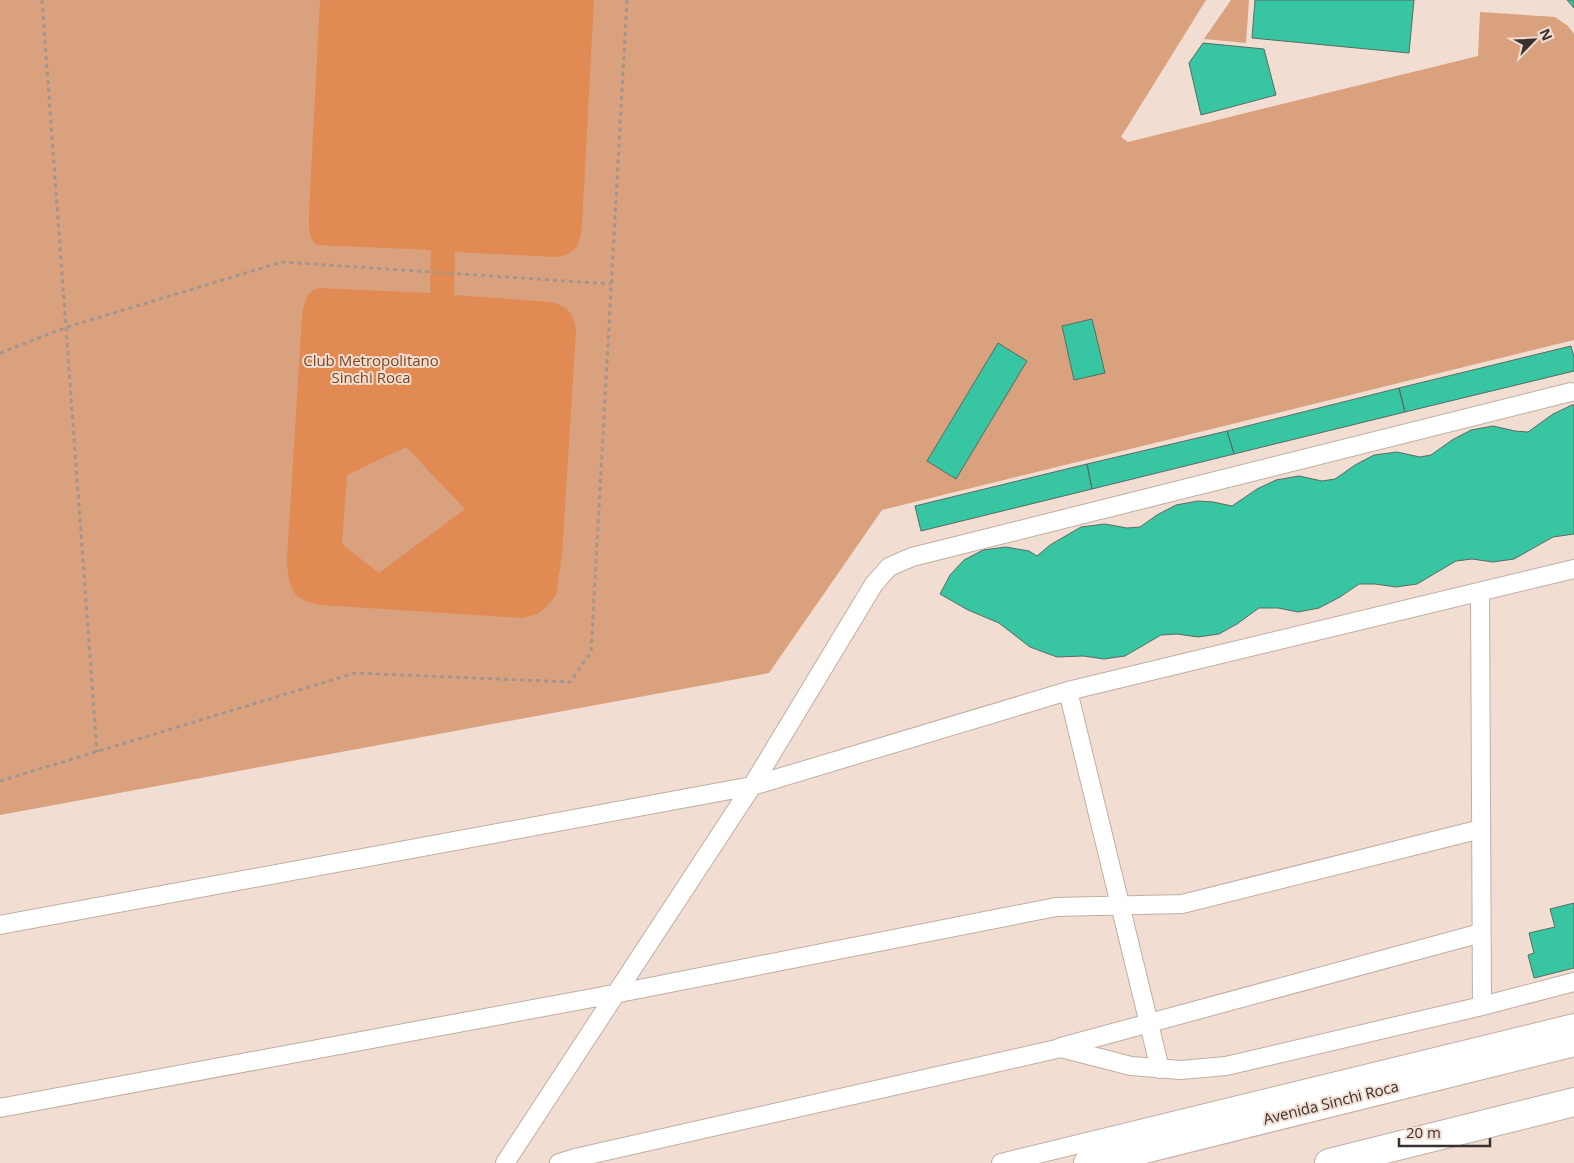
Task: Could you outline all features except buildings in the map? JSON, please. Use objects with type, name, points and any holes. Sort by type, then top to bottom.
[{"type":"main road","name":"Avenida Sinchi Roca","points":[[1088,1163],[1574,1042]]},
{"type":"main road","points":[[1329,1163],[1574,1102]]},
{"type":"lane","points":[[505,1163],[752,786],[874,584],[889,567],[912,557],[1571,392]]},
{"type":"lane","points":[[0,925],[752,786],[1068,691],[1574,569]]},
{"type":"lane","points":[[1480,592],[1482,1006]]},
{"type":"lane","points":[[1068,691],[1160,1069]]},
{"type":"lane","points":[[0,1108],[614,994],[1056,907],[1182,904],[1481,829]]},
{"type":"lane","points":[[559,1163],[1061,1048],[1481,933]]},
{"type":"lane","points":[[1061,1048],[1131,1066],[1181,1070],[1226,1066],[1482,1006],[1574,982]]},
{"type":"lane","points":[[1001,1163],[1574,1023]]},
{"type":"path","points":[[42,0],[97,752]]},
{"type":"path","points":[[0,781],[355,673],[570,682],[591,652],[627,0]]},
{"type":"path","points":[[0,353],[67,327],[282,262],[611,284]]},
{"type":"green space","name":"Club Metropolitano Sinchi Roca","points":[[0,0],[1206,0],[1121,137],[1128,142],[1478,56],[1480,12],[1555,17],[1568,26],[1574,34],[1574,340],[882,510],[769,673],[0,815]]},
{"type":"green space","points":[[1231,0],[1249,0],[1246,43],[1204,39]]},
{"type":"shaded area","points":[[320,0],[594,0],[582,224],[579,242],[569,253],[556,257],[455,252],[454,295],[551,302],[566,308],[575,324],[562,555],[556,595],[537,614],[522,618],[321,605],[304,600],[294,591],[289,578],[287,560],[302,316],[306,299],[308,295],[319,288],[430,293],[431,250],[317,245],[310,235],[309,213]],"holes":[[[406,447],[465,509],[379,573],[342,544],[347,475]]]}]
